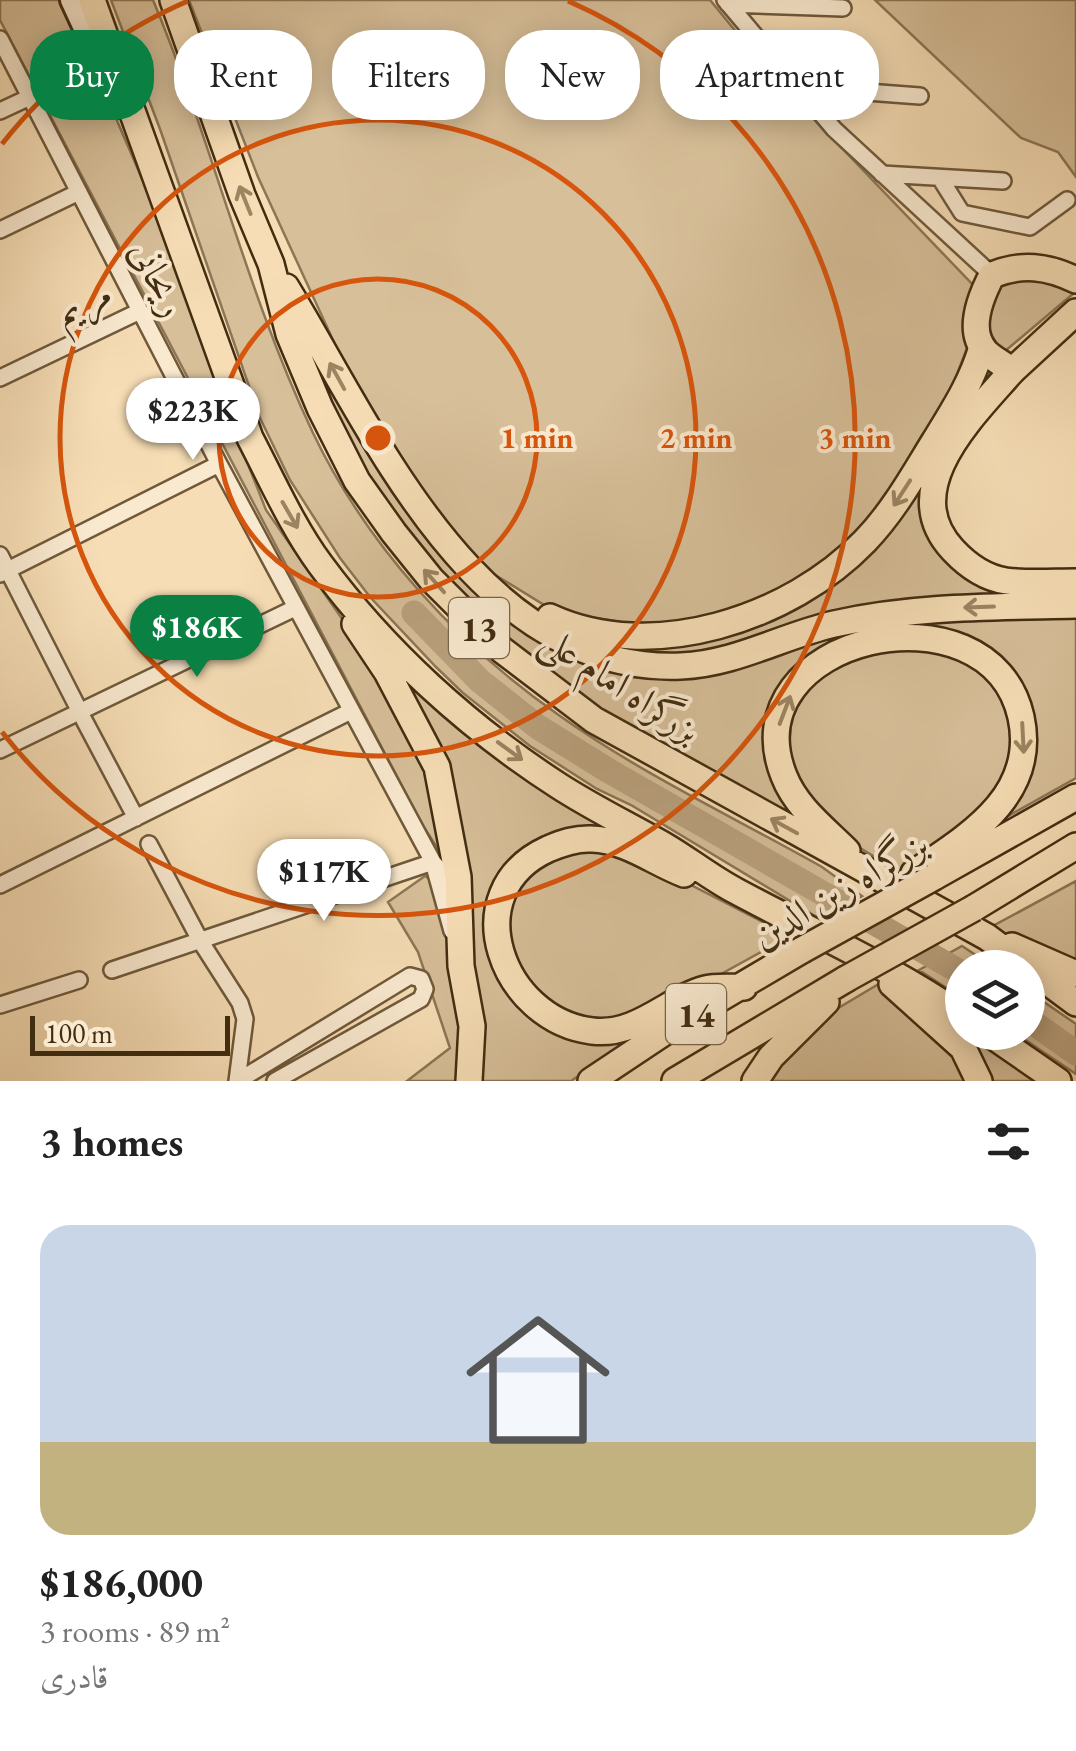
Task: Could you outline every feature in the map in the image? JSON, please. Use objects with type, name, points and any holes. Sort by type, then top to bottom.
[{"type":"main road","points":[[72,0],[158,180]]},
{"type":"main road","name":"13","points":[[92,0],[250,438],[320,564],[415,671],[484,732],[561,787],[690,860],[732,889],[867,959],[945,1006]]},
{"type":"main road","name":"بزرگراه امام علی","points":[[172,0],[242,195],[272,264],[289,334],[320,408],[358,481],[394,533],[467,617],[524,668],[594,720],[987,937],[1076,1003]]},
{"type":"main road","points":[[272,264],[393,472],[447,544],[525,616],[570,643],[633,664],[681,666],[730,659],[829,625],[869,617],[968,607],[1076,605]]},
{"type":"main road","points":[[494,590],[557,620],[587,630],[624,634],[673,633],[758,612],[798,593],[864,542],[901,496],[962,397],[1076,283],[1050,268],[1027,266],[992,275],[978,306],[977,331],[998,360]]},
{"type":"main road","points":[[1076,312],[998,360],[934,482],[933,516],[945,541],[963,561],[982,573],[1004,581],[1076,582]]},
{"type":"main road","points":[[320,564],[387,672],[437,767],[458,877],[461,966],[472,1026],[469,1081]]},
{"type":"main road","points":[[872,876],[800,804],[783,774],[777,736],[789,697],[814,666],[852,646],[904,638],[952,644],[971,651],[990,665],[1014,696],[1024,739],[1022,766],[1006,800],[924,875]]},
{"type":"main road","name":"بزرگراه زین الدین","points":[[591,1081],[675,1025],[868,914],[924,875],[1076,796]]},
{"type":"main road","points":[[732,889],[680,873],[627,846],[578,839],[540,853],[515,872],[504,890],[497,930],[506,968],[518,987],[543,1014],[563,1025],[596,1032],[615,1029],[660,1013],[705,989],[744,987]]},
{"type":"main road","name":"14","points":[[675,1081],[1076,846]]},
{"type":"main road","points":[[974,908],[1076,864]]},
{"type":"main road","points":[[987,937],[1035,953],[1076,974]]},
{"type":"main road","points":[[867,959],[963,1048],[979,1081]]},
{"type":"main road","points":[[756,1081],[771,1057],[808,1024],[846,980]]},
{"type":"main road","points":[[1012,1050],[1058,1081]]},
{"type":"street","points":[[726,2],[843,8]]},
{"type":"street","points":[[726,2],[749,30]]},
{"type":"street","name":"ریحانی","points":[[0,39],[30,97]]},
{"type":"street","points":[[879,93],[920,96]]},
{"type":"street","points":[[0,111],[30,97]]},
{"type":"street","name":"ریحانی","points":[[42,120],[219,464],[433,862],[461,966]]},
{"type":"street","points":[[826,120],[992,275]]},
{"type":"street","points":[[882,174],[1002,181]]},
{"type":"street","points":[[940,178],[962,213],[1030,227],[1067,200]]},
{"type":"street","points":[[0,230],[79,192]]},
{"type":"street","name":"مریم","points":[[0,378],[140,311]]},
{"type":"street","points":[[76,704],[2,566],[219,464]]},
{"type":"street","points":[[0,750],[295,608]]},
{"type":"street","points":[[0,886],[351,711]]},
{"type":"street","points":[[84,720],[136,818]]},
{"type":"street","points":[[150,844],[201,942],[240,1003],[245,1019],[238,1081]]},
{"type":"street","points":[[112,970],[433,862],[444,876],[458,877]]},
{"type":"street","points":[[238,1081],[410,976],[421,979],[425,989],[421,999],[275,1081]]},
{"type":"street","points":[[0,1005],[79,980]]},
{"type":"shaded area","points":[[0,0],[65,0],[78,30],[30,30],[30,77],[0,20]]},
{"type":"shaded area","points":[[111,0],[153,0],[174,54],[174,120],[198,120],[268,327],[313,433],[360,515],[418,590],[486,658],[560,716],[656,776],[822,867],[862,896],[820,919],[631,805],[597,789],[530,746],[463,693],[370,597],[290,480],[260,418],[154,113],[154,30],[122,30]]},
{"type":"shaded area","points":[[189,0],[710,0],[735,30],[660,30],[660,120],[815,120],[974,286],[970,340],[934,435],[871,525],[778,598],[657,628],[554,611],[492,573],[432,514],[356,390],[258,177],[236,120],[312,120],[312,30],[201,30]]},
{"type":"shaded area","points":[[875,0],[1076,0],[1076,177],[1058,152],[1021,138]]},
{"type":"shaded area","points":[[52,120],[117,120],[187,294],[217,385],[266,510],[396,696],[422,746],[452,870],[423,826]]},
{"type":"shaded area","points":[[1009,277],[1059,282],[1074,293],[1004,352],[991,333],[987,313],[993,294]]},
{"type":"shaded area","points":[[284,292],[467,575],[633,669],[863,624],[1076,610],[1076,778],[994,824],[1029,763],[993,659],[846,641],[773,728],[827,839],[668,752],[575,694],[508,641],[404,534],[356,457]]},
{"type":"shaded area","points":[[992,371],[1001,380],[938,455],[942,552],[1076,587],[807,627],[664,662],[582,634],[644,640],[817,585]]},
{"type":"shaded area","points":[[931,646],[982,667],[1016,723],[1005,791],[903,874],[847,840],[807,803],[783,741],[794,700],[849,652]]},
{"type":"shaded area","points":[[396,664],[686,870],[601,834],[496,892],[530,1012],[640,1034],[571,1081],[478,1081],[463,879]]},
{"type":"shaded area","points":[[589,846],[652,865],[790,936],[661,1007],[597,1026],[528,993],[502,921],[527,868]]},
{"type":"shaded area","points":[[425,876],[431,880],[453,962],[465,1033],[459,1081],[407,1081],[450,1048],[418,952],[388,902]]},
{"type":"shaded area","points":[[1076,881],[1076,969],[1045,954],[1045,950],[991,927]]},
{"type":"shaded area","points":[[945,955],[945,987],[919,970]]},
{"type":"shaded area","points":[[877,985],[945,1037],[945,1050],[957,1050],[973,1081],[761,1081],[830,1013]]},
{"type":"shaded area","points":[[1045,1003],[1076,1024],[1076,1074],[1040,1050],[1045,1050]]},
{"type":"shaded area","points":[[962,1050],[995,1050],[1043,1081],[984,1081]]},
{"type":"waterway","points":[[414,613],[480,681],[538,727],[945,963]]},
{"type":"waterway","points":[[1045,1031],[1076,1053]]}]
